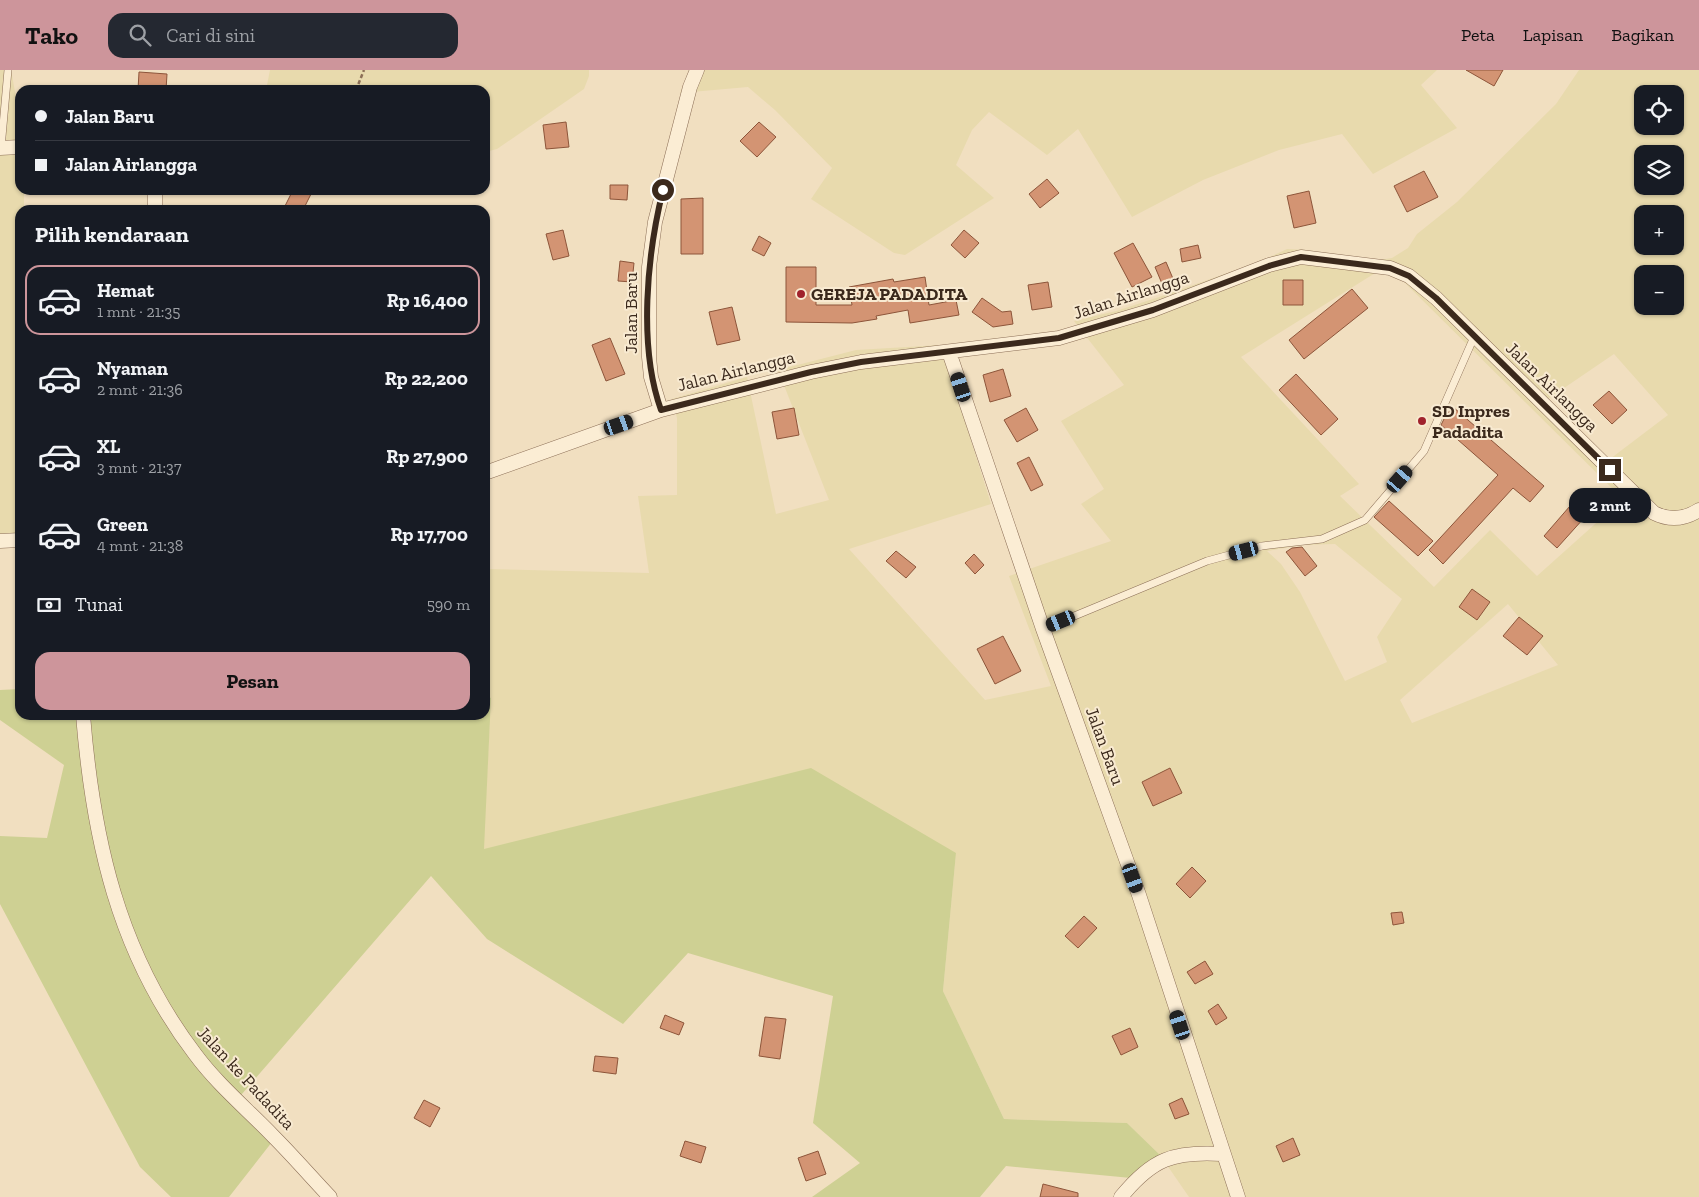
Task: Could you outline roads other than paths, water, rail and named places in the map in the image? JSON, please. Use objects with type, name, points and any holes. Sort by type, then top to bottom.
[{"type":"street","name":"Jalan Baru","points":[[661,410],[651,377],[649,357],[649,267],[655,222],[690,87],[697,70]]},
{"type":"street","points":[[1,148],[15,147]]},
{"type":"street","name":"Jalan Airlangga","points":[[490,471],[661,410],[852,363],[1059,338],[1153,310],[1269,266],[1301,257],[1390,268],[1409,276],[1436,298],[1654,513],[1674,518],[1689,516],[1699,510]]},
{"type":"street","name":"Jalan Baru","points":[[949,352],[1042,629],[1139,895],[1222,1154],[1238,1197]]},
{"type":"street","name":"Jalan ke Padadita","points":[[84,720],[94,809],[108,879],[132,944],[155,994],[176,1029],[202,1063],[330,1197]]},
{"type":"street","points":[[1121,1197],[1138,1176],[1158,1162],[1200,1153],[1222,1154]]},
{"type":"lane","points":[[1,148],[8,70]]},
{"type":"lane","points":[[1042,629],[1207,561],[1262,546],[1322,539],[1365,520],[1424,451],[1474,337]]},
{"type":"place","name":"GEREJA PADADITA","points":[[801,294]]},
{"type":"place","name":"SD Inpres Padadita","points":[[1422,421]]}]
